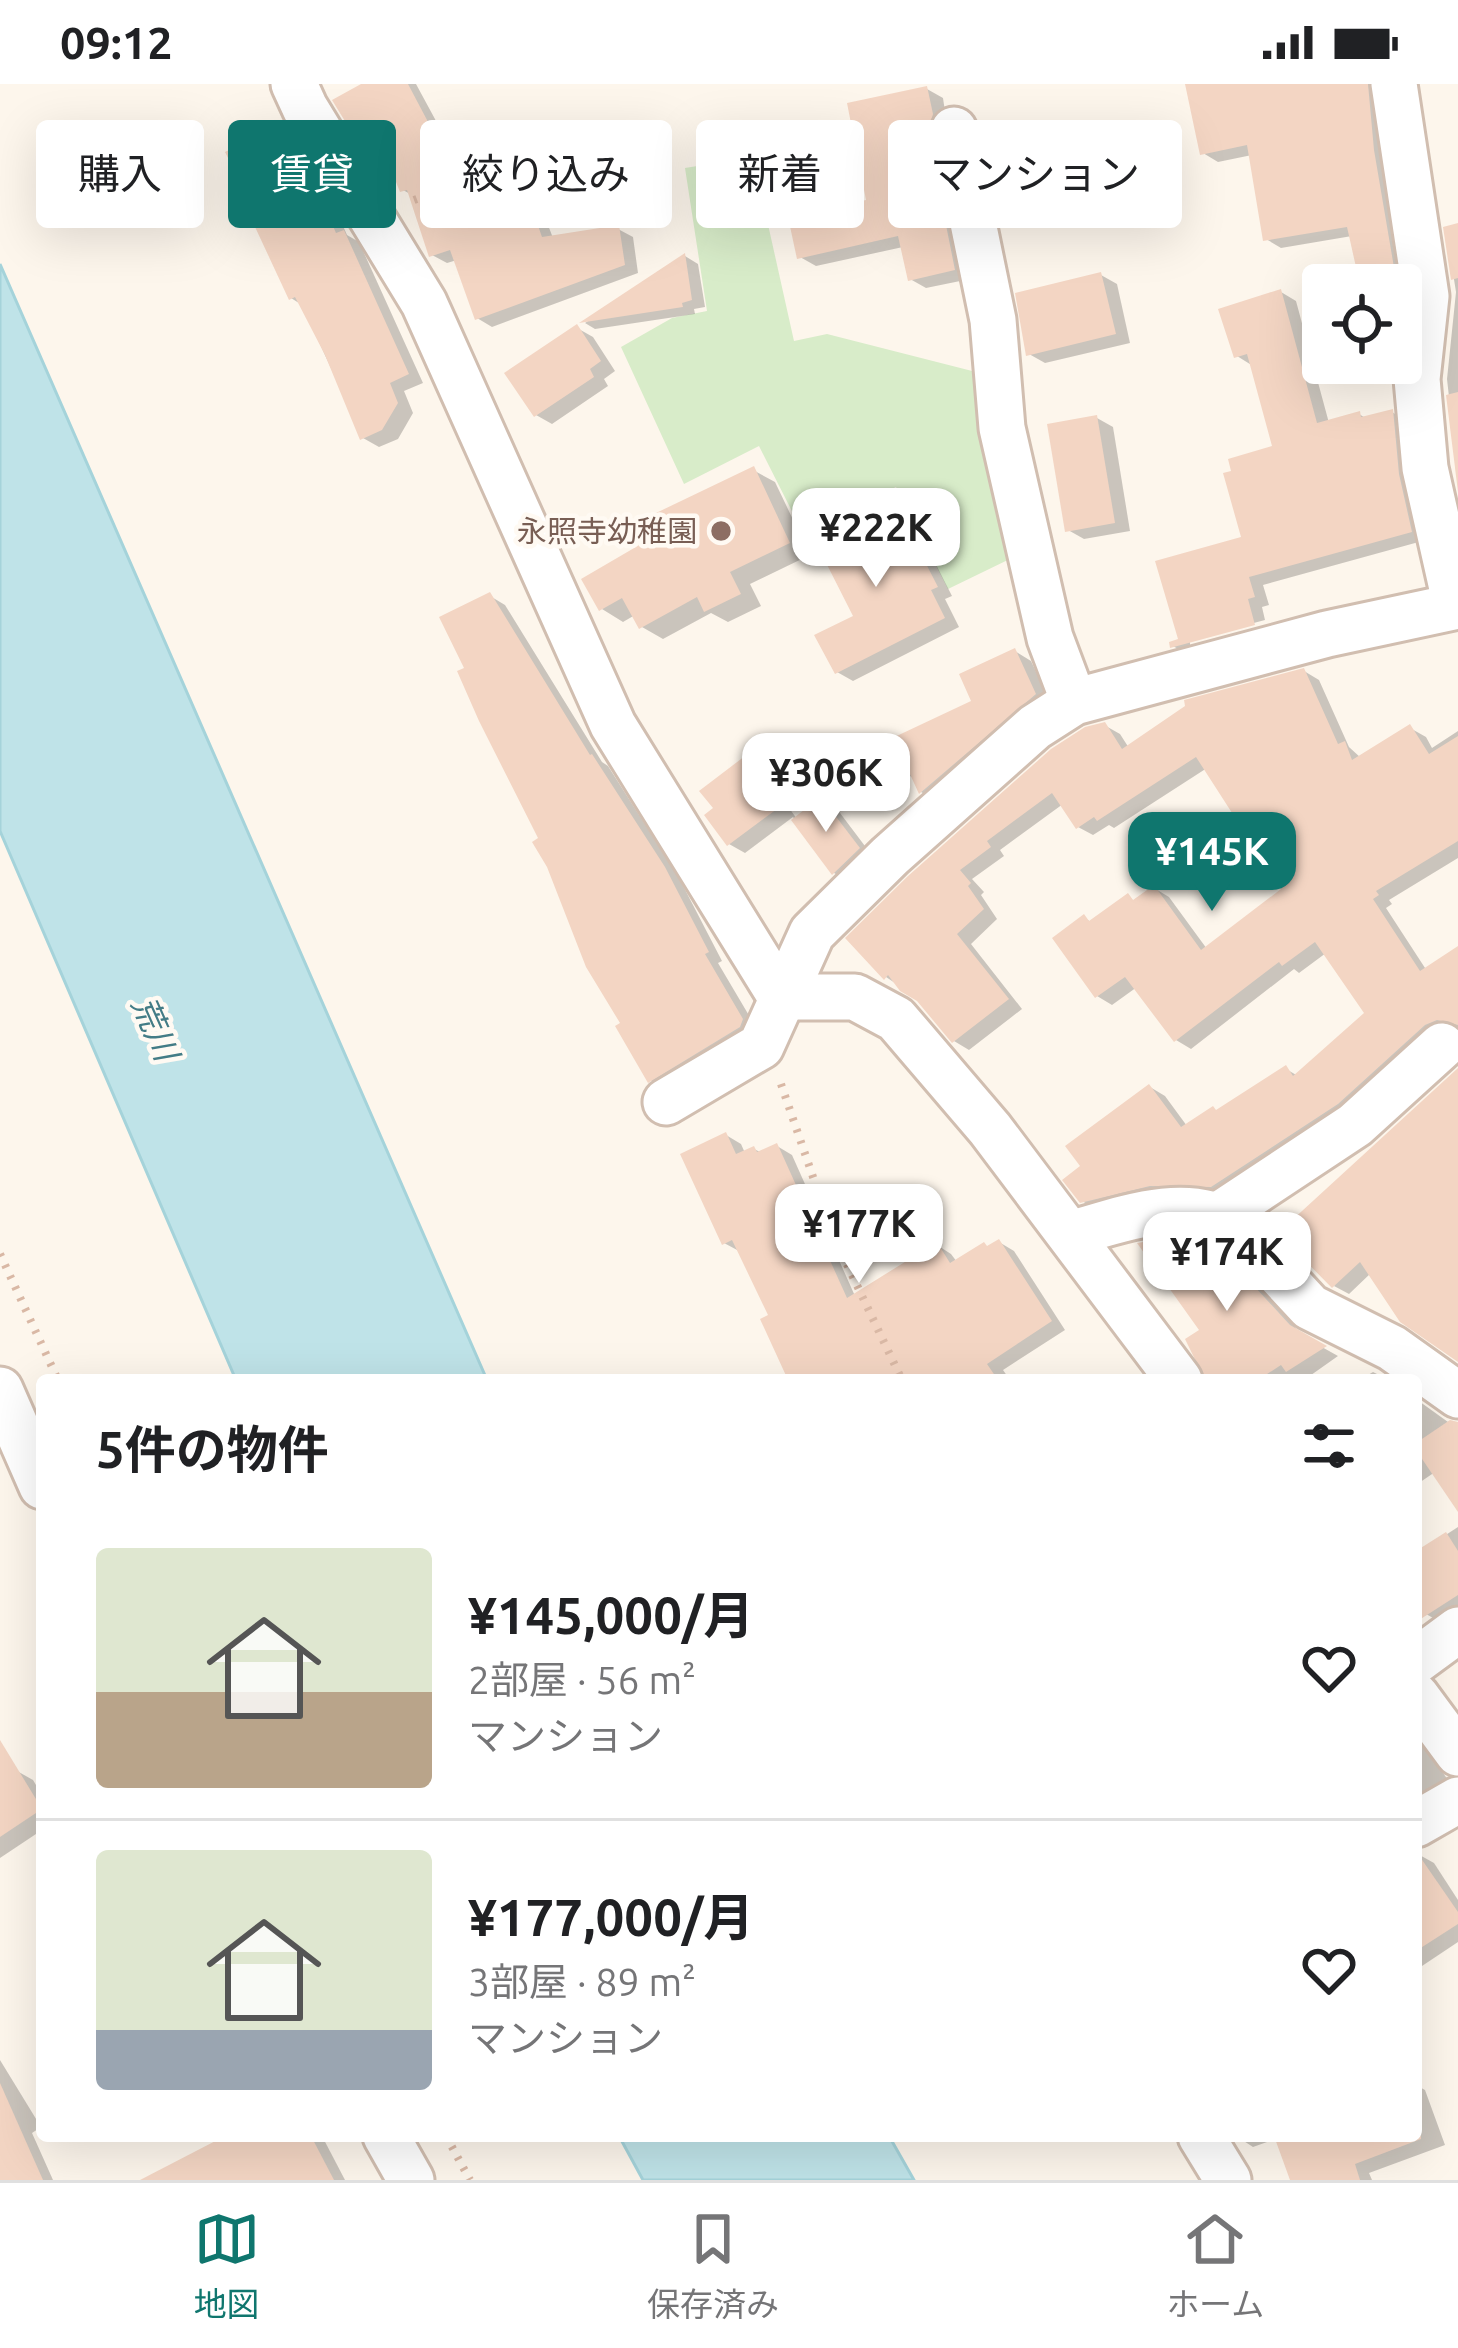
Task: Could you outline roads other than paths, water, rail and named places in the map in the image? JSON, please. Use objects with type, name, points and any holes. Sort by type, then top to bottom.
[{"type":"street","points":[[294,84],[424,303],[613,725],[781,997]]},
{"type":"street","points":[[666,1102],[760,1046],[812,932],[1034,727],[1074,702],[1327,634],[1457,606],[1425,468],[1417,379],[1426,296],[1394,84]]},
{"type":"street","points":[[974,228],[993,320],[1002,428],[1050,638],[1074,702]]},
{"type":"street","points":[[781,997],[855,997],[896,1019],[990,1129],[1175,1374]]},
{"type":"street","points":[[1219,1215],[1355,1125],[1442,1046]]},
{"type":"street","points":[[1070,1234],[1132,1216],[1179,1210],[1219,1215],[1233,1224],[1310,1307],[1392,1348],[1458,1395]]},
{"type":"street","points":[[3,1412],[36,1475]]},
{"type":"street","points":[[1422,1657],[1458,1630]]},
{"type":"street","points":[[1422,1704],[1458,1753]]},
{"type":"street","points":[[1422,1821],[1458,1800]]},
{"type":"street","points":[[389,2142],[411,2180]]},
{"type":"street","points":[[1205,2142],[1228,2180]]},
{"type":"water","name":"荒川","points":[[0,264],[484,1374],[233,1374],[0,831]]},
{"type":"water","points":[[622,2142],[892,2142],[914,2180],[643,2180]]},
{"type":"place","name":"永照寺幼稚園","points":[[721,531]]}]
